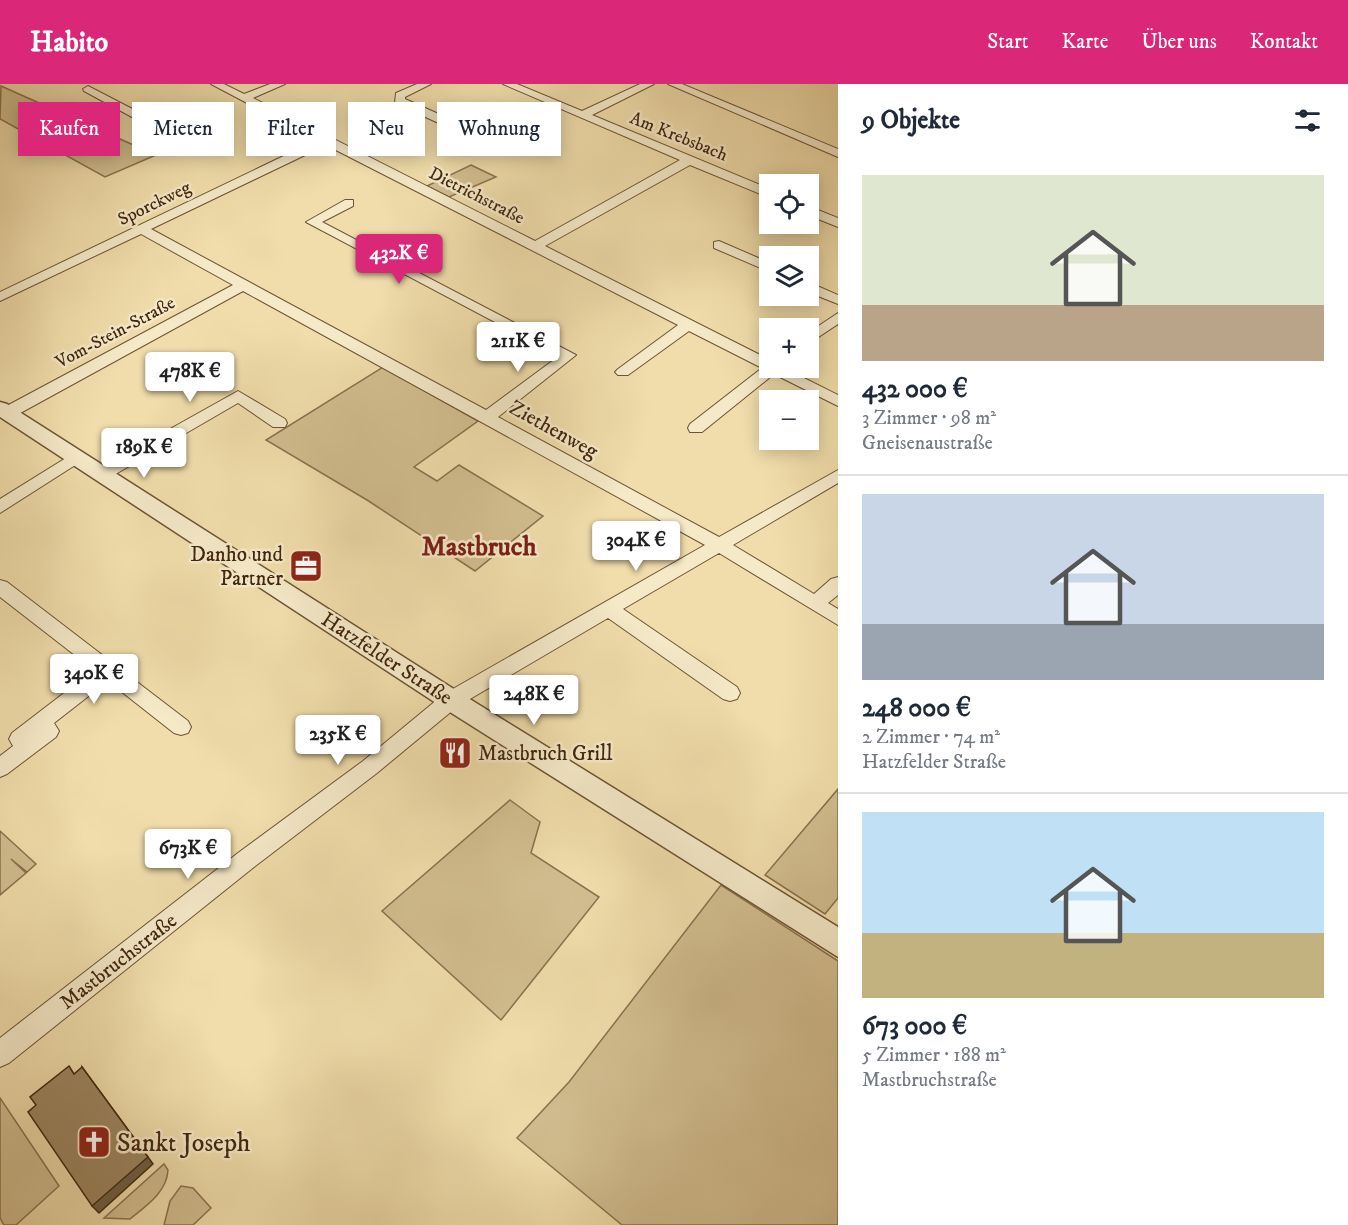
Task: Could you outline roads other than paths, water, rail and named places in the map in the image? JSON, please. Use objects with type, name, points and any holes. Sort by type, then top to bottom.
[{"type":"street","points":[[100,84],[88,89],[132,113]]},
{"type":"street","name":"Dietrichstraße","points":[[216,84],[251,102]]},
{"type":"street","points":[[243,98],[280,84]]},
{"type":"street","points":[[426,84],[400,94],[399,101],[437,118]]},
{"type":"street","name":"Am Krebsbach","points":[[508,84],[759,189]]},
{"type":"street","points":[[583,115],[649,84]]},
{"type":"street","points":[[673,84],[838,153]]},
{"type":"street","name":"Dietrichstraße","points":[[336,147],[759,360]]},
{"type":"street","name":"Sporckweg","points":[[0,297],[293,156]]},
{"type":"street","points":[[536,246],[689,159]]},
{"type":"street","points":[[349,203],[308,225],[569,355],[488,417]]},
{"type":"street","points":[[819,215],[838,223]]},
{"type":"street","name":"Ziethenweg","points":[[141,229],[717,544],[838,618]]},
{"type":"street","points":[[720,245],[759,263]]},
{"type":"street","name":"Vom-Stein-Straße","points":[[3,411],[242,286]]},
{"type":"street","points":[[819,291],[838,300]]},
{"type":"street","points":[[819,332],[838,317]]},
{"type":"street","points":[[623,372],[688,325]]},
{"type":"street","points":[[696,428],[759,377]]},
{"type":"street","name":"Dietrichstraße","points":[[793,378],[838,401]]},
{"type":"street","points":[[101,475],[231,391],[279,423]]},
{"type":"street","name":"Hatzfelder Straße","points":[[3,411],[451,700],[838,943]]},
{"type":"street","points":[[0,507],[74,458]]},
{"type":"street","name":"Mastbruchstraße","points":[[0,1054],[246,860],[370,767],[451,700],[838,476]]},
{"type":"street","points":[[815,604],[838,584]]},
{"type":"street","points":[[0,587],[110,669],[181,727]]},
{"type":"street","points":[[609,609],[730,693]]},
{"type":"street","points":[[0,768],[49,731],[39,723],[110,669]]},
{"type":"place","name":"Danho und Partner","points":[[306,566]]},
{"type":"place","name":"Mastbruch Grill","points":[[455,753]]},
{"type":"place","name":"Sankt Joseph","points":[[94,1142]]},
{"type":"district","name":"Mastbruch","points":[[479,546]]}]
